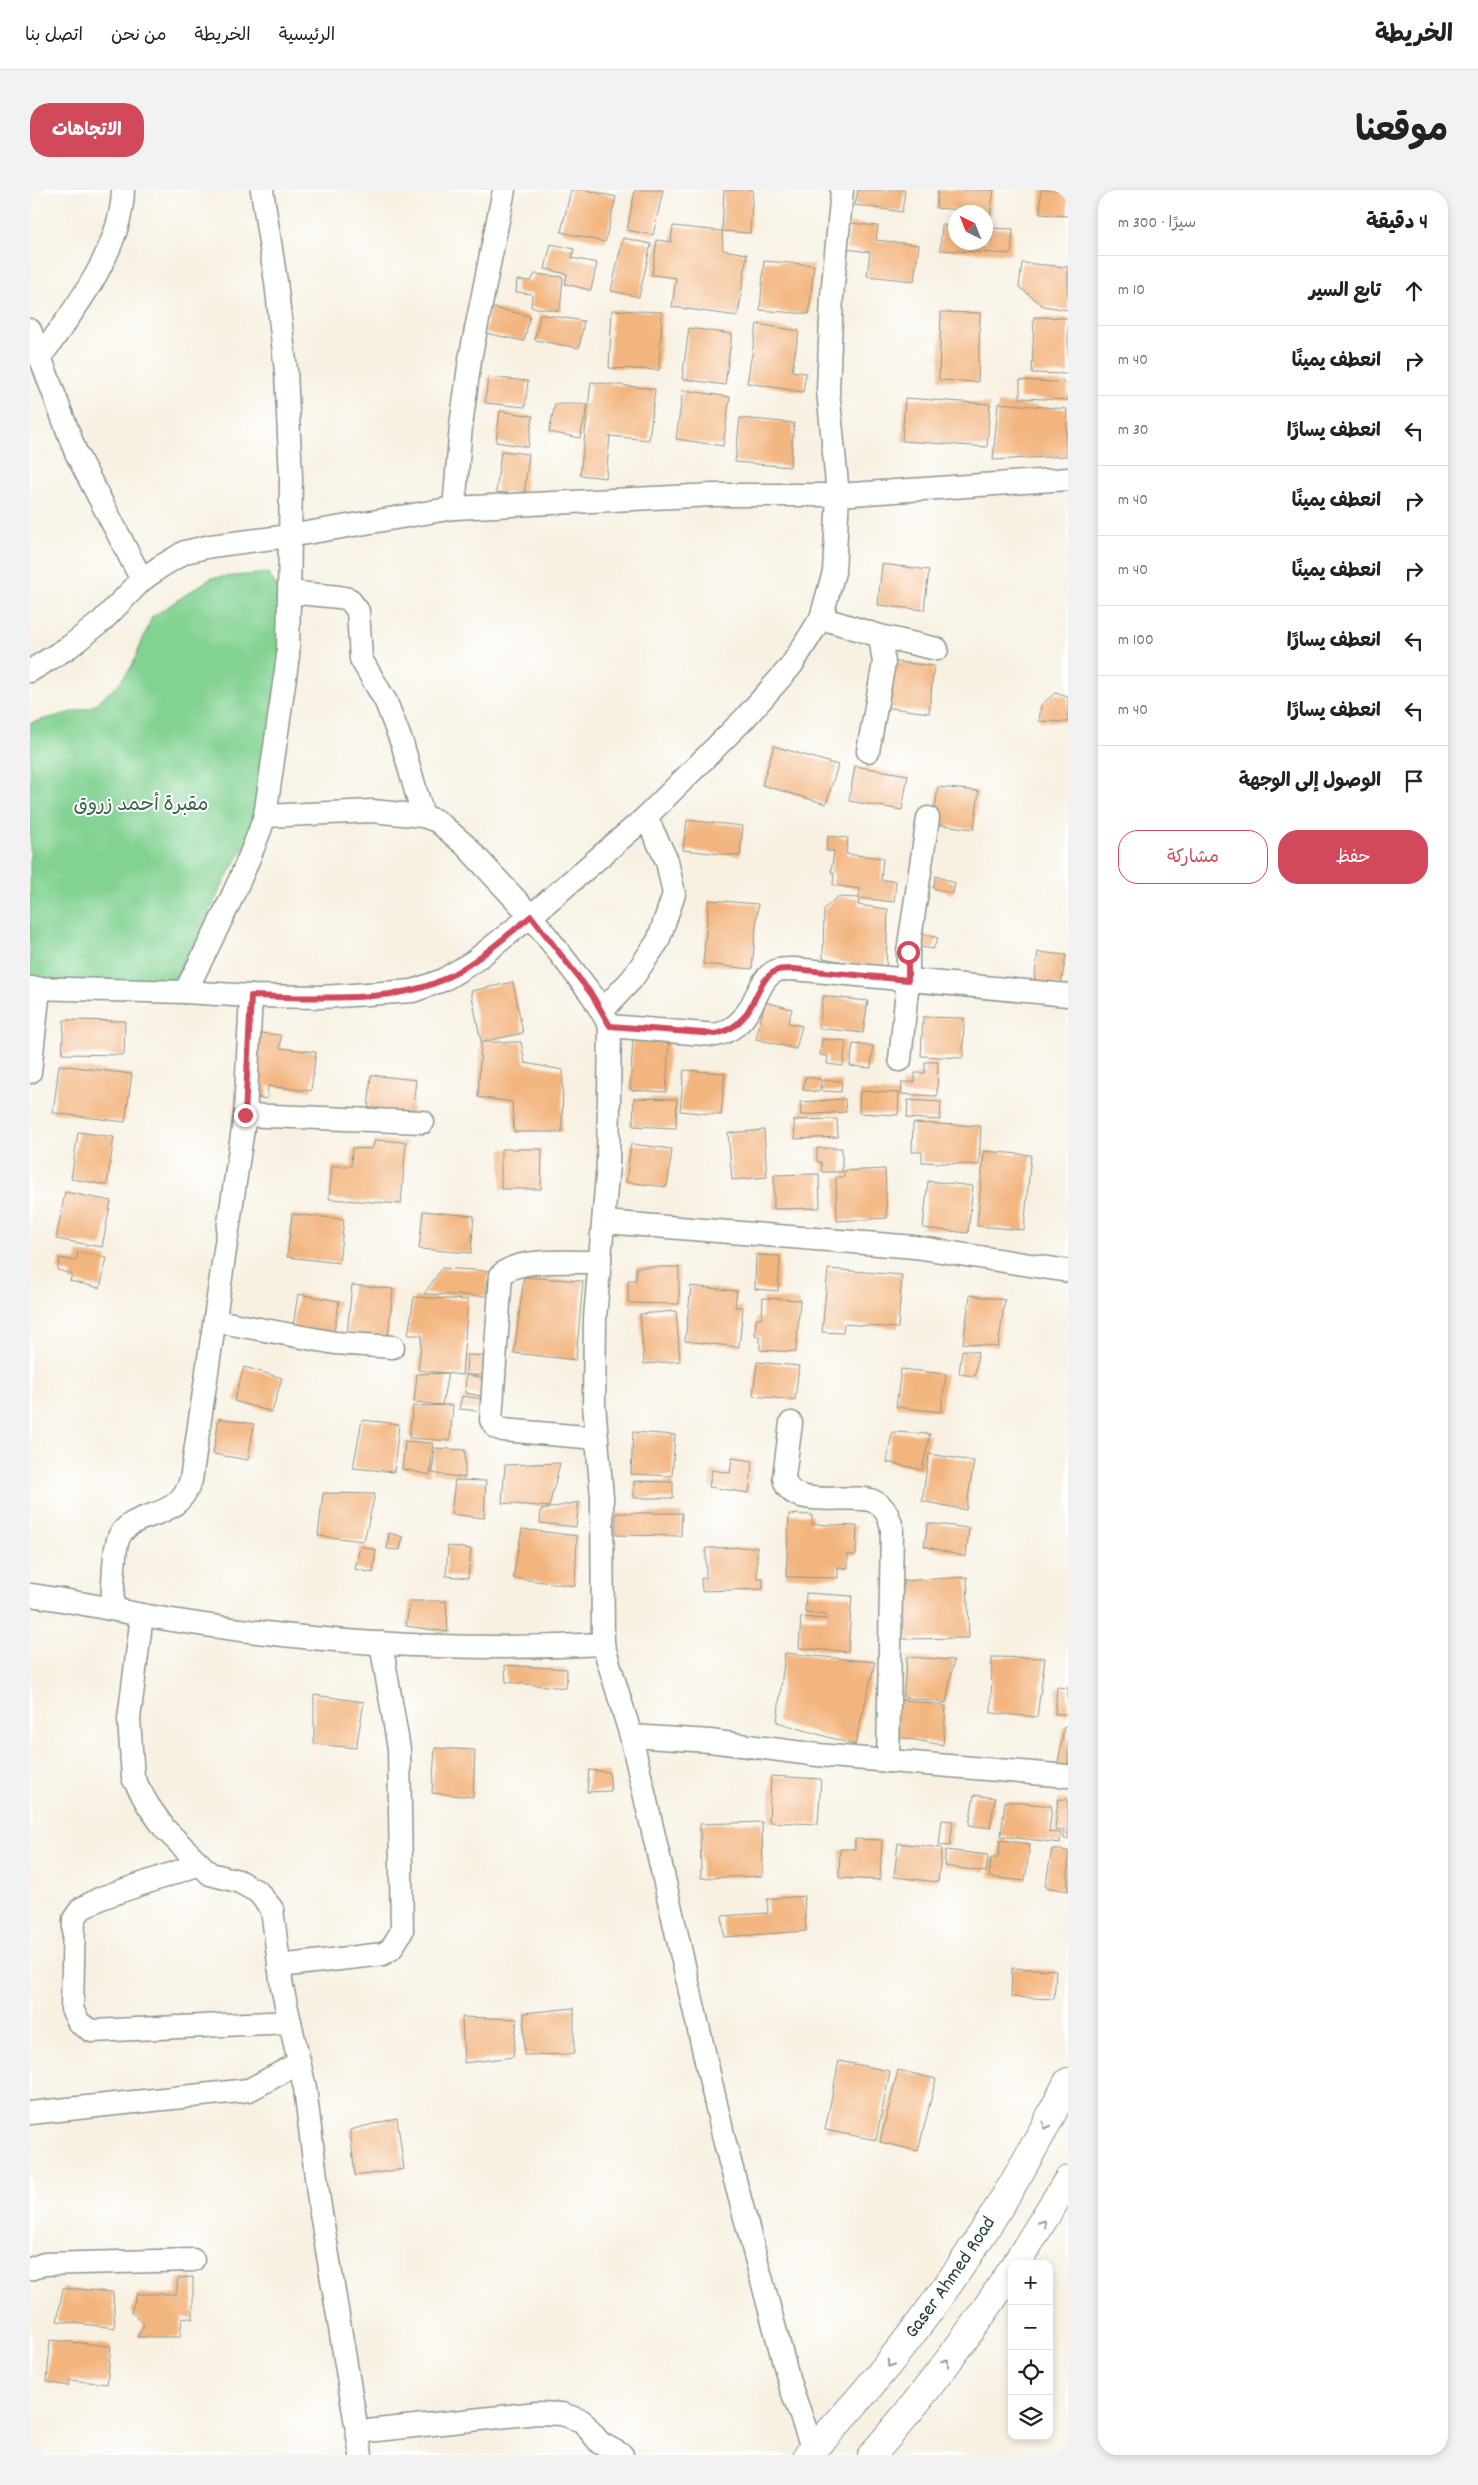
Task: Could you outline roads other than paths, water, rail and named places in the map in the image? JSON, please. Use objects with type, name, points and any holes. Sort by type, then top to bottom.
[{"type":"main road","name":"Gaser Ahmed Road","points":[[810,2452],[884,2371],[971,2254],[1043,2133],[1068,2082]]},
{"type":"main road","points":[[1018,2260],[1068,2180]]},
{"type":"main road","points":[[872,2455],[899,2424],[979,2320],[1008,2276]]},
{"type":"street","points":[[40,357],[69,318],[93,279],[111,239],[123,190]]},
{"type":"street","points":[[185,992],[218,929],[265,816],[288,656],[291,478],[286,371],[276,282],[262,190]]},
{"type":"street","points":[[454,508],[461,426],[470,359],[504,190]]},
{"type":"street","points":[[30,1072],[34,989],[322,997],[413,991],[443,980],[473,962],[531,916],[646,817],[745,718],[784,673],[821,618],[834,572],[838,495],[828,390],[832,296],[842,190]]},
{"type":"street","points":[[30,330],[76,453],[142,580]]},
{"type":"street","points":[[30,671],[69,647],[102,621],[142,580],[185,552],[212,546],[289,536],[454,508],[714,495],[838,495],[1068,479]]},
{"type":"street","points":[[289,592],[339,597],[349,600],[358,611],[361,659],[386,702],[402,746],[423,816]]},
{"type":"street","points":[[821,618],[880,636],[937,649]]},
{"type":"street","points":[[868,752],[884,663],[880,636]]},
{"type":"street","points":[[265,816],[372,811],[423,816],[448,828],[531,916],[607,1018],[716,1034],[728,1032],[742,1021],[762,985],[768,978],[778,970],[794,969],[1068,995]]},
{"type":"street","points":[[646,817],[666,861],[674,894],[658,941],[607,1018],[608,1164],[605,1222],[595,1318],[594,1404],[602,1497],[603,1644],[632,1736],[725,2143],[790,2385],[810,2452]]},
{"type":"street","points":[[900,1060],[908,980],[908,952],[928,818]]},
{"type":"street","points":[[112,1608],[120,1536],[131,1525],[176,1504],[187,1492],[191,1480],[245,1115],[251,996]]},
{"type":"street","points":[[245,1115],[423,1122]]},
{"type":"street","points":[[605,1222],[915,1247],[1068,1271]]},
{"type":"street","points":[[596,1438],[503,1430],[497,1428],[491,1420],[501,1275],[518,1264],[600,1262]]},
{"type":"street","points":[[216,1320],[336,1343],[393,1347]]},
{"type":"street","points":[[791,1423],[784,1477],[785,1485],[793,1493],[804,1497],[872,1500],[885,1508],[890,1518],[892,1528],[888,1761]]},
{"type":"street","points":[[30,1595],[112,1608],[142,1615],[275,1633],[381,1643],[550,1646],[603,1644]]},
{"type":"street","points":[[142,1615],[129,1718],[133,1778],[164,1829],[210,1874],[238,1882],[258,1892],[272,1909],[279,1966],[305,2088],[319,2201],[361,2455]]},
{"type":"street","points":[[279,1966],[384,1954],[391,1949],[402,1931],[399,1749],[381,1643]]},
{"type":"street","points":[[632,1736],[710,1741],[818,1755],[1068,1776]]},
{"type":"street","points":[[200,1864],[101,1898],[81,1909],[74,1920],[72,2009],[79,2023],[92,2030],[290,2022]]},
{"type":"street","points":[[30,2113],[249,2090],[299,2063]]},
{"type":"street","points":[[30,2269],[44,2264],[193,2260]]},
{"type":"street","points":[[358,2432],[537,2413],[562,2414],[582,2421],[600,2449],[622,2455]]},
{"type":"park label","name":"مقبرة أحمد زروق","points":[[141,806]]}]
